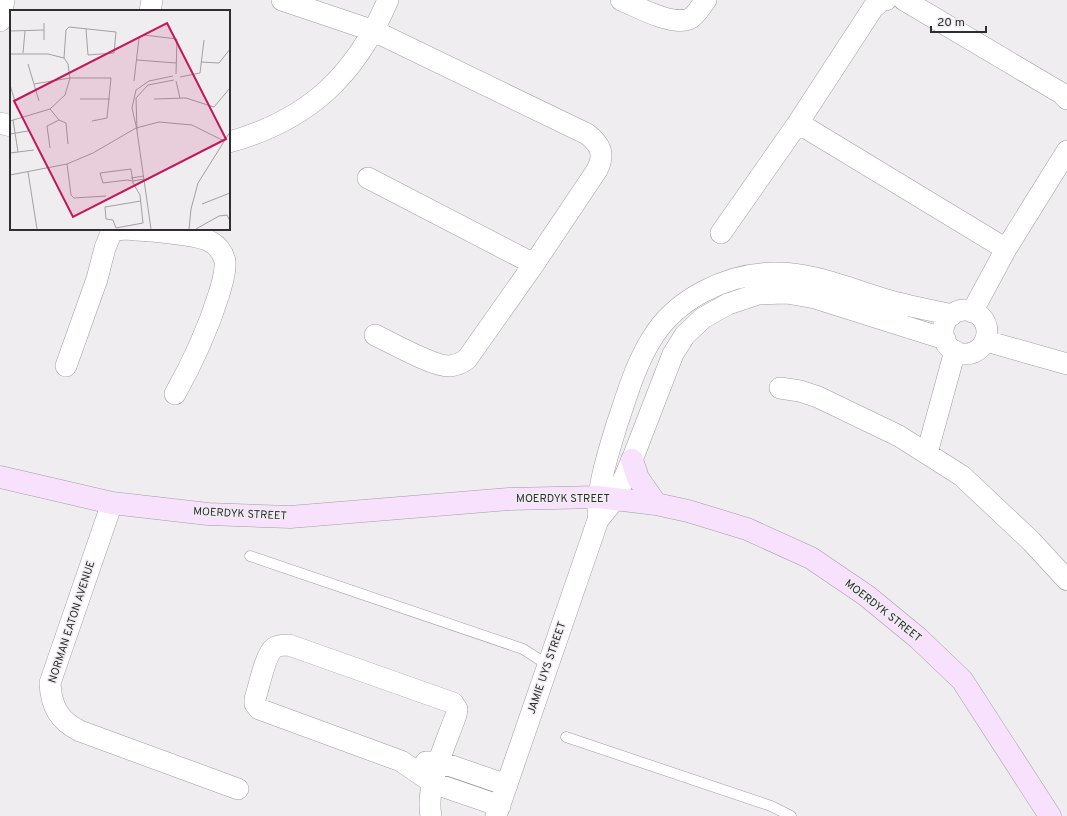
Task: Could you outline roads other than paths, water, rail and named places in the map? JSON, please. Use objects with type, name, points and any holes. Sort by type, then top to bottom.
[{"type":"street","points":[[0,21],[4,0]]},
{"type":"street","points":[[150,10],[152,0]]},
{"type":"street","points":[[230,142],[281,123],[315,102],[354,60],[374,31],[388,0]]},
{"type":"street","points":[[621,0],[671,20],[690,18],[706,0]]},
{"type":"street","points":[[720,234],[798,123],[873,8],[881,1],[886,0]]},
{"type":"street","points":[[904,0],[1054,89],[1067,99]]},
{"type":"street","points":[[289,1],[374,31],[587,134],[600,147],[602,155],[597,170],[534,264],[467,359],[460,364],[449,366],[435,363],[375,335]]},
{"type":"street","points":[[0,123],[10,126]]},
{"type":"street","points":[[798,123],[1006,249]]},
{"type":"street","points":[[927,453],[950,345],[944,327],[962,314],[1006,249],[1067,150]]},
{"type":"street","points":[[368,178],[534,264]]},
{"type":"street","points":[[66,366],[97,279],[108,238],[116,230]]},
{"type":"street","points":[[143,230],[194,233],[218,247],[225,261],[225,274],[207,329],[192,365],[176,394]]},
{"type":"street","points":[[773,273],[803,275],[839,284],[888,300],[962,314],[983,320],[986,327],[986,341],[976,351],[969,354],[950,345],[815,298],[787,293],[758,294],[728,304],[703,318],[686,335],[673,354],[654,407],[632,460],[607,498],[605,465],[632,376],[651,339],[673,314],[707,289],[736,278],[773,273]]},
{"type":"street","points":[[986,341],[1067,364]]},
{"type":"street","points":[[780,388],[800,391],[818,397],[899,436],[962,476],[1031,541],[1067,580]]},
{"type":"street","points":[[626,397],[654,407]]},
{"type":"street","points":[[632,460],[638,478],[656,504]]},
{"type":"street","name":"MOERDYK STREET","points":[[0,477],[112,503],[208,514],[290,517],[509,499],[607,498],[656,504],[688,511],[747,529],[811,558],[867,596],[918,638],[962,680],[981,707],[1050,816]]},
{"type":"street","name":"JAMIE UYS STREET","points":[[498,811],[598,520],[607,498]]},
{"type":"street","name":"NORMAN EATON AVENUE","points":[[112,503],[50,683],[51,697],[57,712],[67,725],[80,731],[238,789]]},
{"type":"street","points":[[431,816],[430,797],[433,783],[456,715],[457,709],[453,703],[289,645],[281,645],[274,648],[269,655],[255,699],[255,704],[259,709],[401,761],[433,783],[498,811]]},
{"type":"street","points":[[401,761],[440,762],[507,785]]},
{"type":"street","points":[[1054,816],[1067,809]]},
{"type":"lane","points":[[250,556],[523,649],[548,664]]},
{"type":"lane","points":[[566,737],[771,806],[791,816]]}]
